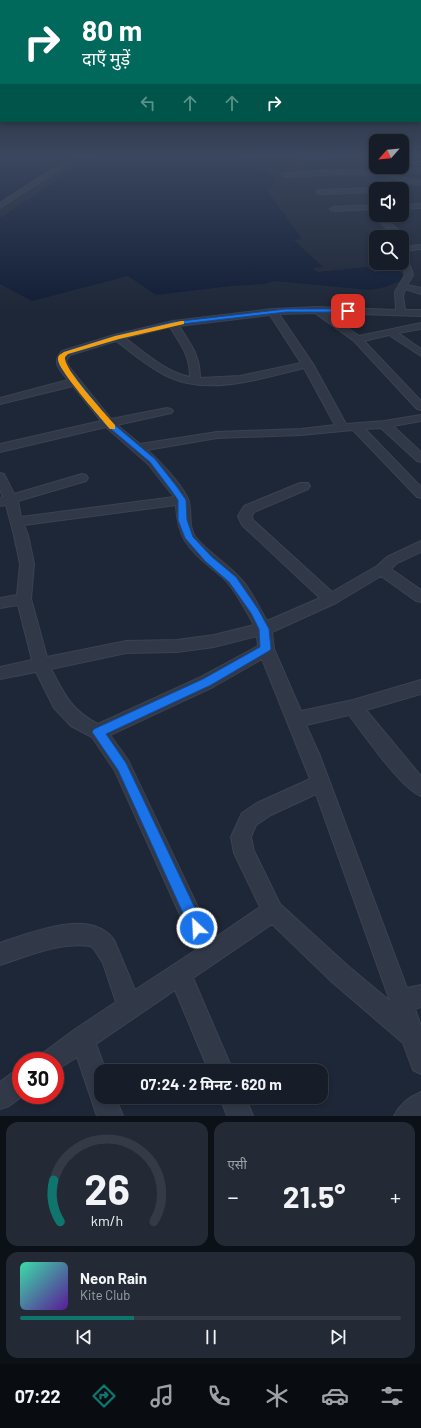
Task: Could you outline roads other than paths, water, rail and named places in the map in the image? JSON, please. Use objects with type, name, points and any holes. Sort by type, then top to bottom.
[{"type":"street","points":[[334,209],[369,208]]},
{"type":"street","points":[[386,222],[394,230]]},
{"type":"street","points":[[401,312],[398,296],[409,275],[408,270]]},
{"type":"street","points":[[402,286],[421,291]]},
{"type":"street","points":[[317,310],[357,339],[421,407]]},
{"type":"street","points":[[421,313],[317,310],[272,312],[173,324],[117,337],[66,353],[62,356],[61,361],[74,382],[108,423],[152,461],[182,500],[183,520],[189,538],[209,559],[232,579],[255,612],[264,629],[266,649],[411,999],[412,1035],[421,1062]]},
{"type":"street","points":[[272,312],[286,329],[308,364],[342,427]]},
{"type":"street","points":[[173,324],[192,354],[195,365],[195,381]]},
{"type":"street","points":[[357,339],[421,326]]},
{"type":"street","points":[[390,332],[421,353]]},
{"type":"street","points":[[117,337],[174,376],[195,381],[213,381],[253,376],[308,364]]},
{"type":"street","points":[[0,401],[74,382]]},
{"type":"street","points":[[0,448],[167,411]]},
{"type":"street","points":[[138,448],[217,435],[301,432],[384,424],[421,418]]},
{"type":"street","points":[[384,424],[416,448],[421,458]]},
{"type":"street","points":[[355,426],[421,494]]},
{"type":"street","points":[[0,477],[5,501],[21,535],[27,564],[24,599],[40,665],[60,702],[77,721],[98,732],[122,766],[209,955]]},
{"type":"street","points":[[5,501],[82,478]]},
{"type":"street","points":[[304,486],[249,509],[245,516],[247,522],[331,599]]},
{"type":"street","points":[[16,522],[182,500]]},
{"type":"street","points":[[0,673],[126,647],[192,644],[214,641],[264,629],[331,599],[382,569],[392,560],[421,546]]},
{"type":"street","points":[[382,569],[421,597]]},
{"type":"street","points":[[0,604],[24,599]]},
{"type":"street","points":[[98,732],[207,682],[266,649]]},
{"type":"street","points":[[295,720],[353,707],[421,687]]},
{"type":"street","points":[[353,707],[408,776],[421,788]]},
{"type":"street","points":[[321,783],[264,809],[249,819],[241,837],[244,853],[273,911],[340,974],[412,1035]]},
{"type":"street","points":[[63,1052],[129,1006],[209,955],[273,911]]},
{"type":"street","points":[[0,954],[66,935],[88,934],[102,940],[109,953],[129,1006]]},
{"type":"street","points":[[180,974],[218,1064]]},
{"type":"street","points":[[82,1038],[94,1071]]},
{"type":"street","points":[[0,1097],[12,1088]]},
{"type":"street","points":[[106,1104],[110,1116]]},
{"type":"street","points":[[235,1104],[240,1116]]},
{"type":"street","points":[[407,1116],[421,1104]]},
{"type":"water","points":[[17,207],[279,207],[302,239],[294,240],[323,267],[313,268],[317,272],[367,267],[369,270],[374,272],[399,270],[405,279],[385,287],[370,290],[274,281],[264,284],[231,286],[156,295],[128,276],[32,301],[0,284],[0,218]]}]
